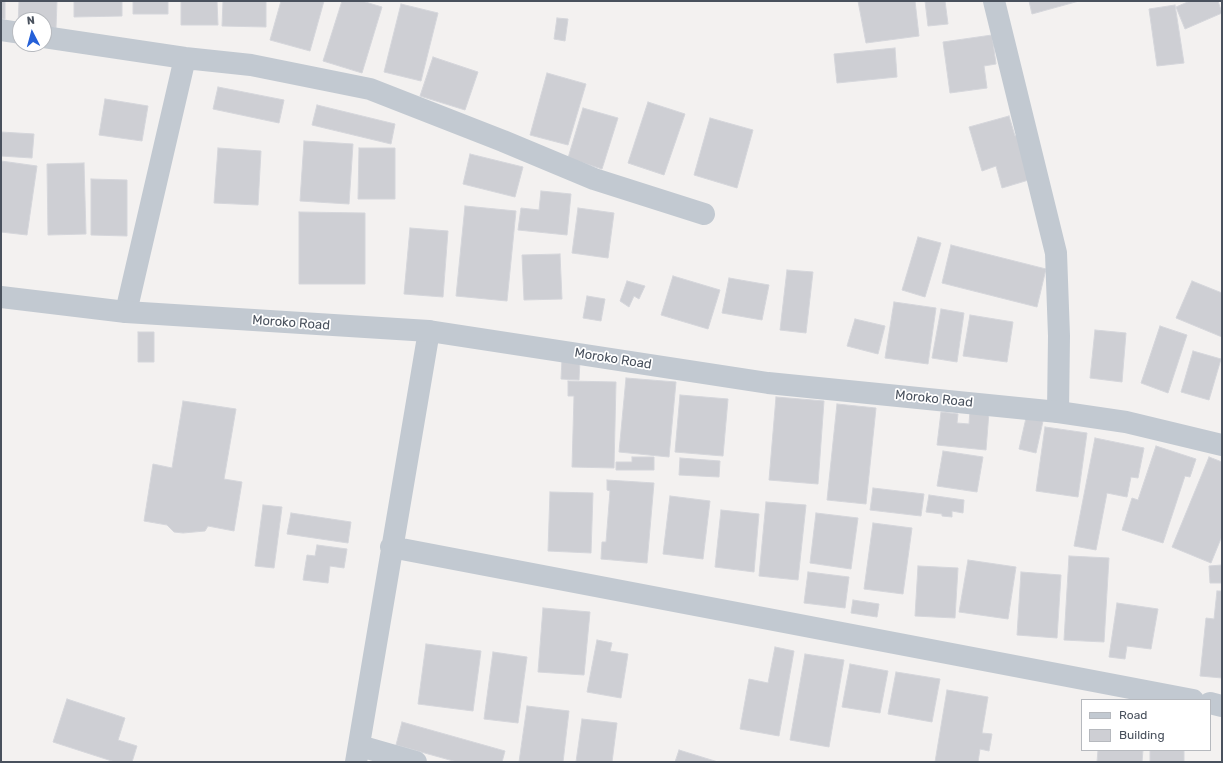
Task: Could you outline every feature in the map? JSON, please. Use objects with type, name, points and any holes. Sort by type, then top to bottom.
[{"type":"street","points":[[994,1],[1056,253],[1059,336],[1058,412]]},
{"type":"street","points":[[1,30],[12,32]]},
{"type":"street","points":[[52,38],[185,58],[251,65],[370,89],[503,141],[594,179],[704,214]]},
{"type":"street","points":[[126,312],[185,58]]},
{"type":"street","name":"Moroko Road","points":[[1,298],[126,312],[429,332],[768,383],[1058,412],[1126,422],[1222,445]]},
{"type":"street","points":[[416,762],[358,754],[391,547],[429,332]]},
{"type":"street","points":[[391,547],[1188,699]]},
{"type":"street","points":[[1211,703],[1222,706]]},
{"type":"building","points":[[1,1],[5,1],[5,19],[1,19]]},
{"type":"building","points":[[19,1],[57,1],[56,28],[52,28],[52,12],[19,12]]},
{"type":"building","points":[[74,1],[122,1],[122,16],[74,17]]},
{"type":"building","points":[[133,1],[168,1],[168,14],[133,14]]},
{"type":"building","points":[[181,1],[217,1],[218,25],[181,25]]},
{"type":"building","points":[[223,1],[266,1],[266,27],[222,26]]},
{"type":"building","points":[[281,1],[324,1],[310,51],[270,40]]},
{"type":"building","points":[[342,1],[362,1],[382,7],[362,73],[323,61]]},
{"type":"building","points":[[858,1],[915,1],[919,36],[866,43]]},
{"type":"building","points":[[925,1],[945,1],[948,24],[928,26]]},
{"type":"building","points":[[1029,1],[1079,1],[1032,14]]},
{"type":"building","points":[[1190,1],[1218,1],[1222,13],[1185,29],[1176,7]]},
{"type":"building","points":[[401,4],[438,13],[421,81],[384,72]]},
{"type":"building","points":[[1175,5],[1184,63],[1157,66],[1149,9]]},
{"type":"building","points":[[557,18],[568,19],[565,41],[554,39]]},
{"type":"building","points":[[992,35],[996,64],[984,66],[987,88],[950,93],[943,42]]},
{"type":"building","points":[[895,48],[897,77],[837,83],[834,54]]},
{"type":"building","points":[[433,57],[478,72],[465,110],[420,96]]},
{"type":"building","points":[[547,73],[586,84],[568,145],[530,135]]},
{"type":"building","points":[[218,87],[284,100],[279,123],[213,109]]},
{"type":"building","points":[[105,99],[148,106],[142,141],[99,135]]},
{"type":"building","points":[[648,102],[685,114],[664,175],[628,163]]},
{"type":"building","points":[[317,105],[395,124],[391,144],[312,125]]},
{"type":"building","points":[[583,108],[618,118],[602,169],[568,158]]},
{"type":"building","points":[[1009,116],[1015,136],[1019,135],[1032,179],[1002,188],[996,166],[982,171],[969,127]]},
{"type":"building","points":[[710,118],[753,130],[737,188],[694,175]]},
{"type":"building","points":[[1,132],[34,134],[32,158],[1,156]]},
{"type":"building","points":[[304,141],[353,144],[349,204],[300,201]]},
{"type":"building","points":[[218,148],[261,151],[258,205],[214,203]]},
{"type":"building","points":[[359,148],[395,148],[395,199],[358,199]]},
{"type":"building","points":[[470,154],[523,167],[515,197],[463,184]]},
{"type":"building","points":[[1,161],[37,166],[27,235],[1,232]]},
{"type":"building","points":[[84,163],[86,234],[48,235],[47,164]]},
{"type":"building","points":[[91,179],[127,180],[127,236],[91,235]]},
{"type":"building","points":[[541,191],[571,194],[567,235],[518,230],[521,208],[539,210]]},
{"type":"building","points":[[465,206],[516,211],[507,301],[456,296]]},
{"type":"building","points":[[578,208],[614,213],[608,258],[572,253]]},
{"type":"building","points":[[299,212],[365,213],[365,284],[299,284]]},
{"type":"building","points":[[410,228],[448,231],[443,297],[404,294]]},
{"type":"building","points":[[918,237],[941,243],[925,297],[902,290]]},
{"type":"building","points":[[951,245],[1046,269],[1037,307],[942,283]]},
{"type":"building","points":[[560,254],[562,299],[524,300],[522,255]]},
{"type":"building","points":[[787,270],[813,272],[806,333],[780,330]]},
{"type":"building","points":[[673,276],[720,290],[708,329],[661,315]]},
{"type":"building","points":[[729,278],[769,285],[762,320],[722,313]]},
{"type":"building","points":[[627,281],[645,286],[639,299],[634,296],[629,307],[620,301]]},
{"type":"building","points":[[1192,281],[1222,293],[1222,337],[1176,318]]},
{"type":"building","points":[[587,296],[605,299],[601,321],[583,318]]},
{"type":"building","points":[[894,302],[936,308],[928,364],[885,358]]},
{"type":"building","points":[[941,309],[964,313],[957,362],[932,358]]},
{"type":"building","points":[[970,315],[1013,322],[1007,362],[963,356]]},
{"type":"building","points":[[855,319],[885,326],[878,354],[847,346]]},
{"type":"building","points":[[1160,326],[1187,335],[1168,393],[1141,383]]},
{"type":"building","points":[[1095,330],[1126,333],[1122,382],[1090,378]]},
{"type":"building","points":[[138,332],[154,332],[154,362],[138,362]]},
{"type":"building","points":[[1193,351],[1221,359],[1209,400],[1181,392]]},
{"type":"building","points":[[562,359],[580,360],[579,380],[561,379]]},
{"type":"building","points":[[626,378],[676,382],[669,457],[619,452]]},
{"type":"building","points":[[568,381],[616,382],[614,468],[572,467],[574,396],[568,396]]},
{"type":"building","points":[[680,395],[728,399],[723,456],[675,452]]},
{"type":"building","points":[[776,397],[824,401],[818,484],[769,480]]},
{"type":"building","points":[[183,401],[236,409],[224,479],[242,482],[234,531],[208,526],[205,531],[183,533],[174,532],[167,525],[144,521],[153,464],[172,468]]},
{"type":"building","points":[[837,404],[876,408],[866,504],[827,500]]},
{"type":"building","points":[[970,410],[989,412],[986,450],[937,445],[941,412],[958,414],[957,423],[969,424]]},
{"type":"building","points":[[1026,418],[1043,421],[1036,453],[1019,449]]},
{"type":"building","points":[[1045,427],[1087,433],[1078,497],[1036,491]]},
{"type":"building","points":[[1095,438],[1144,448],[1138,478],[1131,477],[1127,497],[1107,493],[1096,550],[1074,546]]},
{"type":"building","points":[[1156,446],[1196,459],[1190,477],[1185,476],[1163,543],[1122,530],[1132,498],[1138,500]]},
{"type":"building","points":[[943,451],[983,457],[977,492],[937,486]]},
{"type":"building","points":[[632,457],[654,457],[654,470],[616,470],[616,462],[632,462]]},
{"type":"building","points":[[1209,457],[1222,462],[1222,536],[1211,563],[1172,547]]},
{"type":"building","points":[[680,458],[720,461],[719,477],[679,475]]},
{"type":"building","points":[[607,480],[654,483],[647,563],[601,559],[602,542],[606,542],[610,491],[607,490]]},
{"type":"building","points":[[873,488],[924,494],[921,516],[870,510]]},
{"type":"building","points":[[550,492],[593,493],[591,553],[548,551]]},
{"type":"building","points":[[929,495],[964,500],[963,513],[952,511],[952,517],[926,512]]},
{"type":"building","points":[[670,496],[710,501],[703,559],[663,554]]},
{"type":"building","points":[[766,502],[806,505],[798,580],[759,576]]},
{"type":"building","points":[[263,505],[282,507],[274,568],[255,566]]},
{"type":"building","points":[[721,510],[759,514],[754,572],[715,567]]},
{"type":"building","points":[[291,513],[351,522],[348,543],[287,534]]},
{"type":"building","points":[[816,513],[858,518],[851,569],[810,563]]},
{"type":"building","points":[[873,523],[912,528],[903,594],[864,589]]},
{"type":"building","points":[[317,545],[347,549],[344,568],[330,566],[328,583],[303,580],[307,555],[315,556]]},
{"type":"building","points":[[1069,556],[1109,558],[1104,642],[1064,640]]},
{"type":"building","points":[[968,560],[1016,567],[1008,619],[959,612]]},
{"type":"building","points":[[1222,565],[1222,583],[1210,583],[1209,566]]},
{"type":"building","points":[[918,566],[958,568],[955,618],[915,616]]},
{"type":"building","points":[[808,572],[849,577],[845,608],[804,603]]},
{"type":"building","points":[[1021,572],[1061,575],[1057,638],[1017,635]]},
{"type":"building","points":[[1217,591],[1222,591],[1222,678],[1200,676],[1206,618],[1214,619]]},
{"type":"building","points":[[853,600],[879,604],[877,617],[851,613]]},
{"type":"building","points":[[1117,603],[1158,609],[1151,649],[1127,646],[1125,659],[1109,657]]},
{"type":"building","points":[[543,608],[590,612],[584,675],[538,672]]},
{"type":"building","points":[[597,640],[612,643],[610,651],[628,654],[621,698],[587,692]]},
{"type":"building","points":[[426,644],[481,651],[473,711],[418,704]]},
{"type":"building","points":[[775,647],[794,651],[779,736],[740,729],[749,679],[768,683]]},
{"type":"building","points":[[493,652],[527,657],[518,723],[484,719]]},
{"type":"building","points":[[805,654],[844,660],[829,747],[790,740]]},
{"type":"building","points":[[850,664],[888,671],[880,713],[842,707]]},
{"type":"building","points":[[896,672],[940,679],[932,722],[888,714]]},
{"type":"building","points":[[947,690],[988,697],[982,733],[992,734],[989,751],[980,749],[978,762],[935,762]]},
{"type":"building","points":[[67,699],[125,718],[118,740],[137,746],[132,762],[115,762],[53,742]]},
{"type":"building","points":[[527,706],[569,711],[563,762],[519,762]]},
{"type":"building","points":[[582,719],[617,723],[612,762],[576,762]]},
{"type":"building","points":[[402,722],[505,751],[502,762],[457,762],[396,745]]},
{"type":"building","points":[[679,750],[718,762],[675,762]]},
{"type":"building","points":[[1098,751],[1143,751],[1142,762],[1097,762]]},
{"type":"building","points":[[1150,751],[1184,751],[1184,762],[1150,762]]}]
